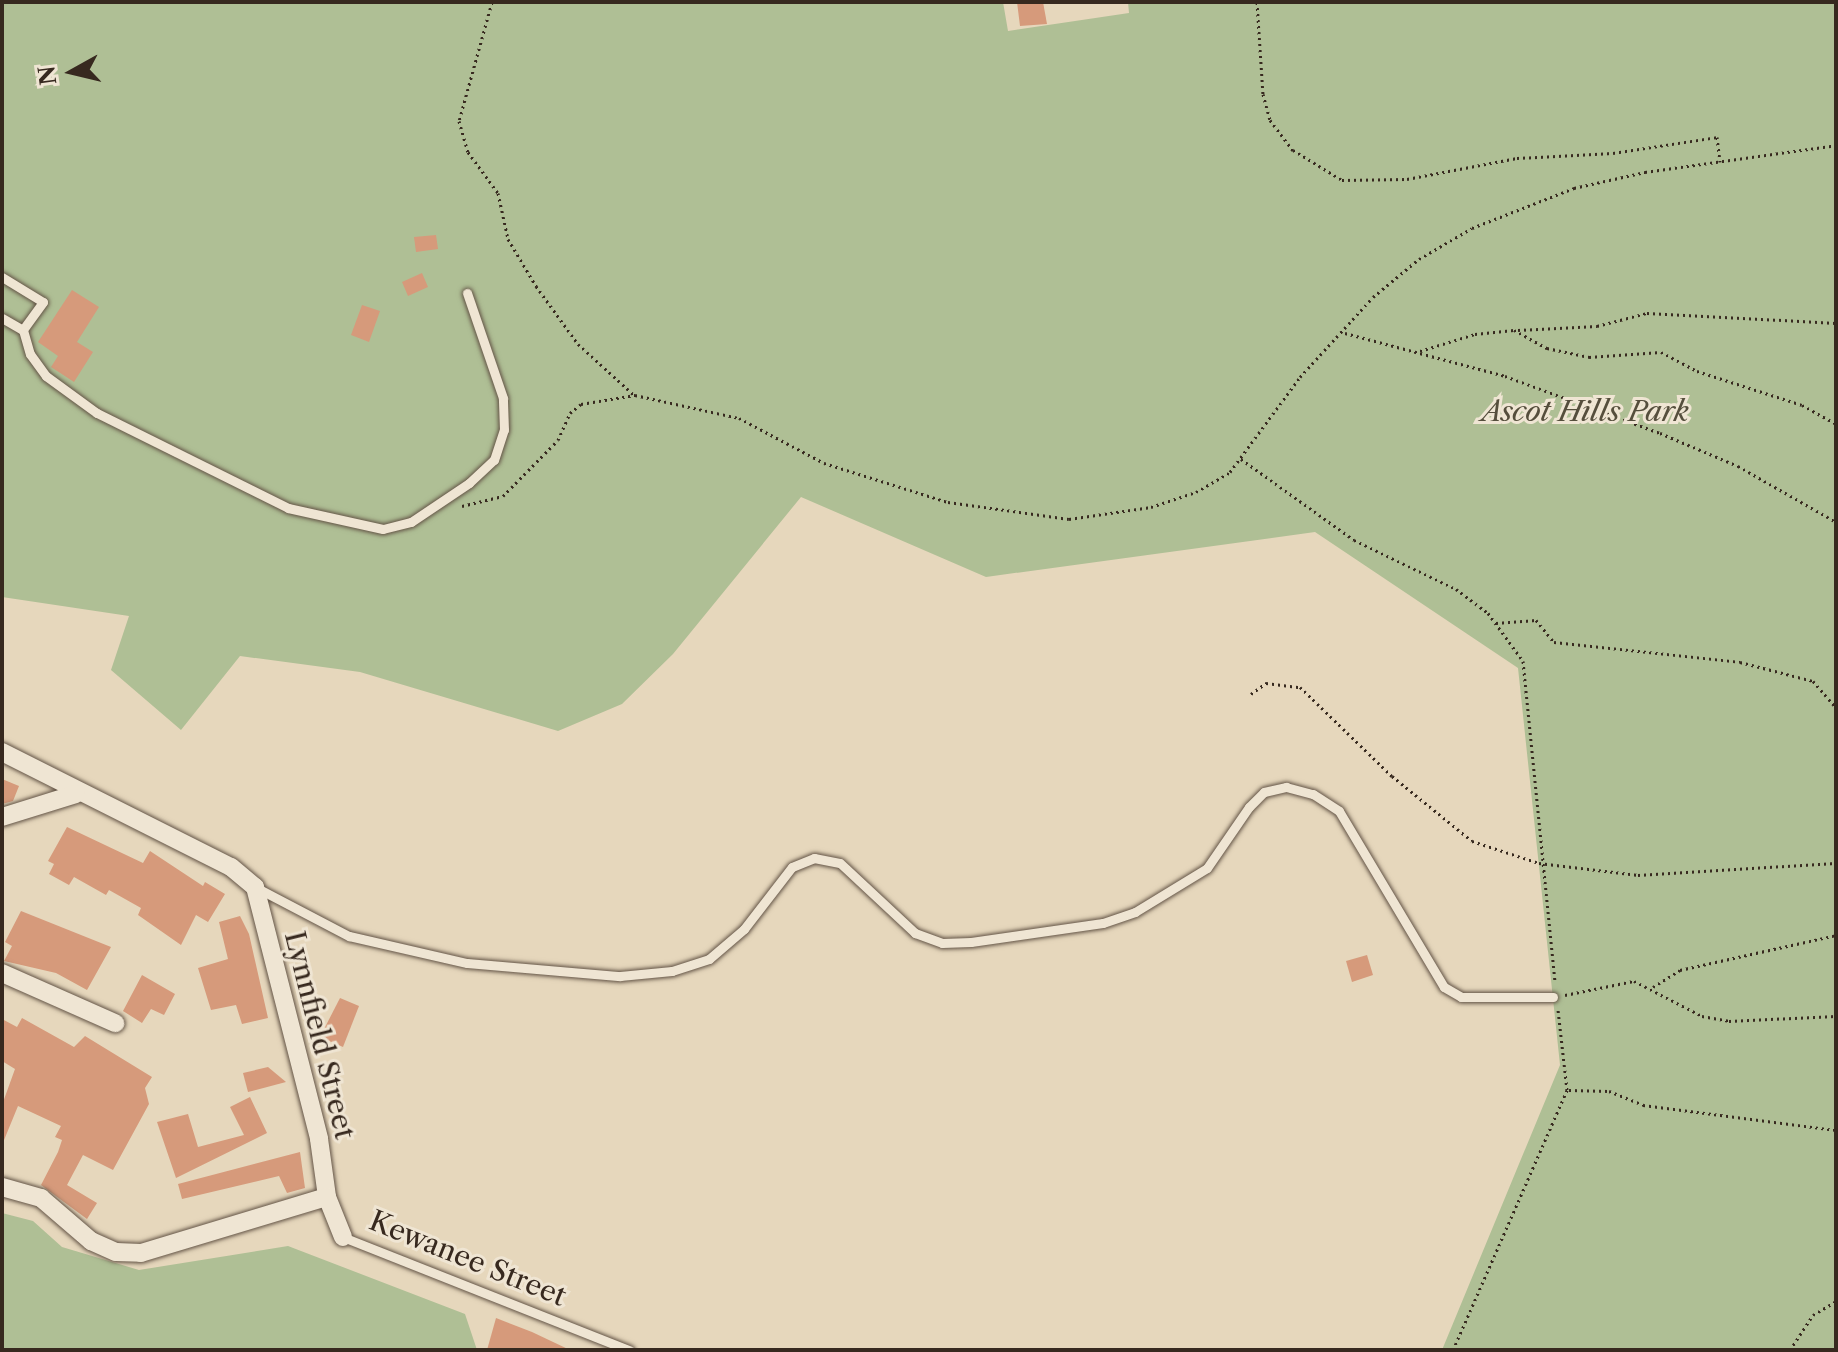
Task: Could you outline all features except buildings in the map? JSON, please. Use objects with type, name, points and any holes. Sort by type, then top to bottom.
[{"type":"street","points":[[2,752],[76,794],[231,867],[255,887]]},
{"type":"street","points":[[2,817],[76,794]]},
{"type":"street","name":"Lynnfield Street","points":[[255,887],[312,1109],[327,1197]]},
{"type":"street","points":[[2,973],[115,1023]]},
{"type":"street","points":[[2,1187],[41,1198],[91,1241],[116,1252],[141,1253],[327,1197]]},
{"type":"street","name":"Kewanee Street","points":[[327,1197],[343,1237]]},
{"type":"lane","points":[[2,277],[43,302],[23,330]]},
{"type":"lane","points":[[2,318],[23,330],[30,354],[46,376],[97,413],[288,508],[383,529],[428,510],[494,460],[504,430],[503,398],[467,293]]},
{"type":"lane","points":[[255,887],[349,936],[436,956],[570,973],[646,974],[709,959],[744,929],[792,867],[814,858],[840,863],[888,912],[915,933],[942,943],[1103,923],[1148,905],[1207,868],[1249,807],[1264,792],[1286,787],[1337,808],[1371,856],[1444,987],[1461,997],[1555,996]]},
{"type":"lane","name":"Kewanee Street","points":[[343,1237],[629,1350]]},
{"type":"path","points":[[492,2],[459,121],[468,152],[498,193],[508,239],[536,286],[578,344],[635,395]]},
{"type":"path","points":[[1257,2],[1263,94],[1270,120],[1293,150],[1342,180],[1407,179],[1517,158],[1613,153],[1717,137],[1720,162]]},
{"type":"path","points":[[428,510],[503,496],[558,440],[570,413],[581,404],[635,395],[739,418],[824,463],[948,502],[1069,519],[1151,507],[1196,492],[1230,472],[1300,377],[1344,333],[1373,297],[1419,259],[1472,228],[1574,188],[1836,145]]},
{"type":"path","points":[[1419,351],[1475,334],[1597,326],[1647,313],[1836,323]]},
{"type":"path","points":[[1514,330],[1547,348],[1589,357],[1661,352],[1697,371],[1802,405],[1836,424]]},
{"type":"path","points":[[1344,333],[1419,351],[1660,433],[1738,466],[1836,522]]},
{"type":"path","points":[[1241,459],[1354,540],[1456,589],[1496,623],[1523,661],[1535,753],[1542,863],[1567,1090],[1453,1350]]},
{"type":"path","points":[[1496,623],[1536,620],[1554,642],[1740,662],[1813,681],[1836,707]]},
{"type":"path","points":[[1251,694],[1266,683],[1300,687],[1392,776],[1472,841],[1542,863],[1638,875],[1836,863]]},
{"type":"path","points":[[1651,988],[1680,970],[1836,935]]},
{"type":"path","points":[[1555,996],[1634,981],[1702,1016],[1729,1021],[1836,1016]]},
{"type":"path","points":[[1567,1090],[1609,1091],[1643,1105],[1836,1130]]},
{"type":"path","points":[[1790,1350],[1813,1315],[1836,1301]]},
{"type":"green space","name":"Ascot Hills Park","points":[[2,2],[1003,2],[1008,31],[1129,13],[1128,2],[1836,2],[1836,1350],[1442,1350],[1560,1065],[1518,668],[1315,532],[986,577],[801,497],[673,654],[622,704],[558,731],[360,672],[240,656],[181,730],[111,670],[129,616],[2,597]]},
{"type":"green space","points":[[2,1213],[33,1221],[62,1247],[139,1270],[288,1246],[465,1314],[477,1350],[2,1350]]}]
